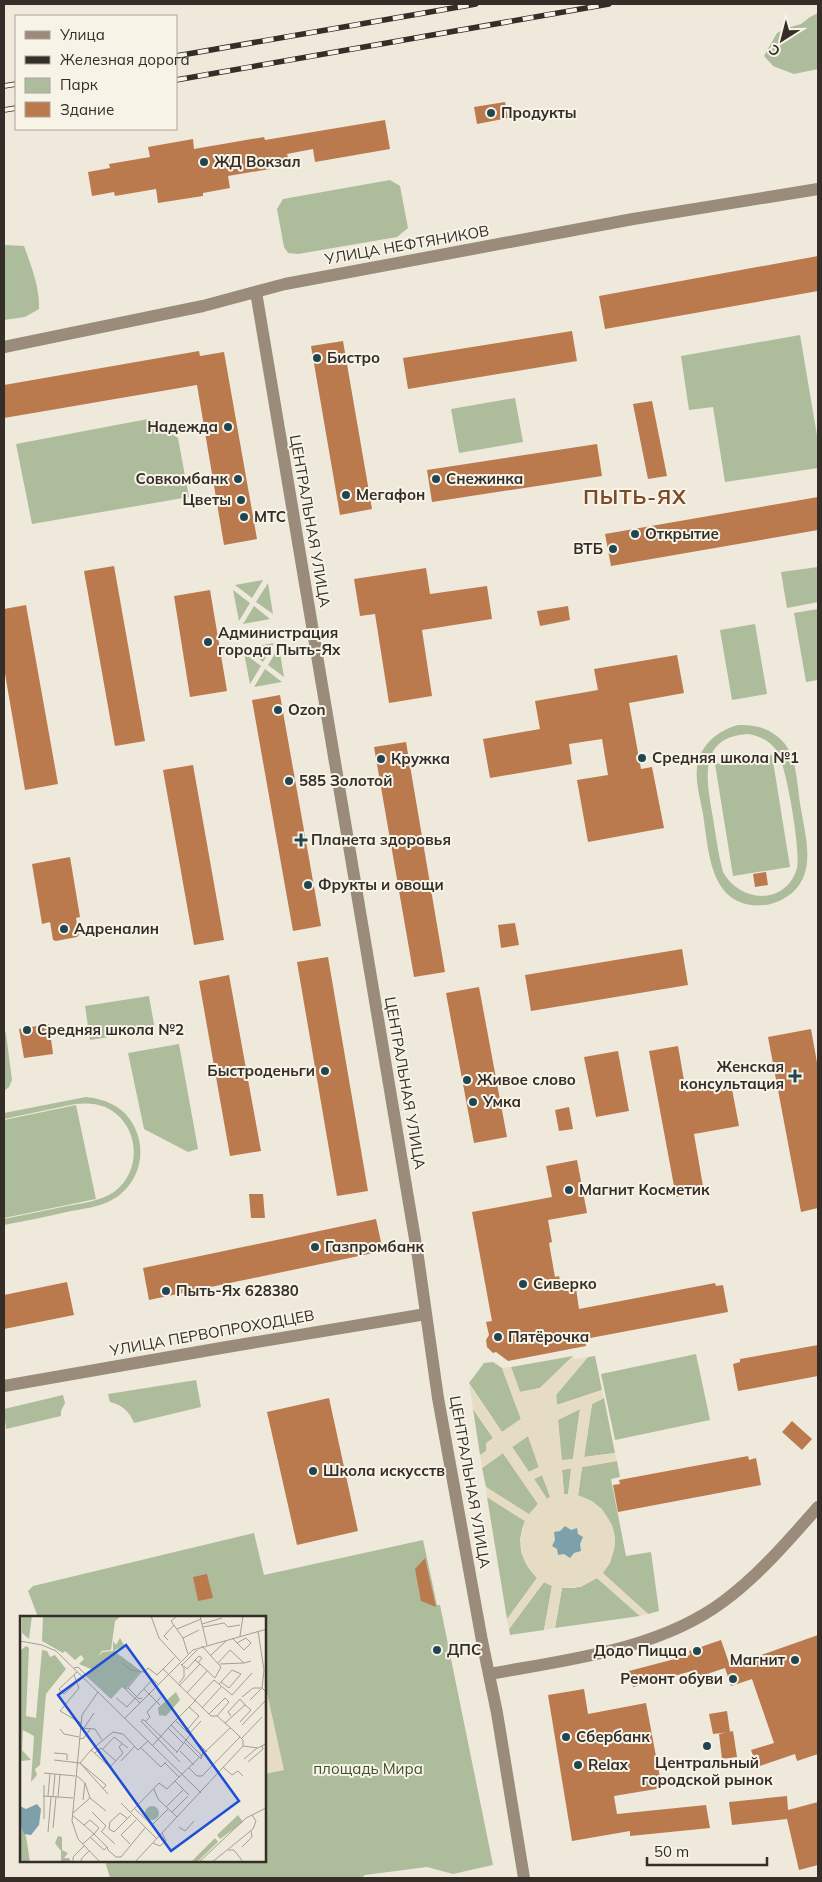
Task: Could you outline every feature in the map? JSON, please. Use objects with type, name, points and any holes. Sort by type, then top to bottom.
[{"type":"street","name":"УЛИЦА НЕФТЯНИКОВ","points":[[4,347],[203,306],[285,284],[633,219],[818,189]]},
{"type":"street","name":"ЦЕНТРАЛЬНАЯ УЛИЦА","points":[[256,292],[418,1258],[438,1398],[497,1713],[524,1878]]},
{"type":"street","name":"УЛИЦА ПЕРВОПРОХОДЦЕВ","points":[[4,1386],[426,1314]]},
{"type":"street","points":[[489,1674],[610,1650],[648,1639],[702,1616],[743,1585],[818,1507]]},
{"type":"green space","points":[[818,13],[818,69],[794,74],[773,66],[764,56],[777,33],[801,24]]},
{"type":"green space","points":[[390,180],[400,186],[408,228],[397,237],[298,254],[288,253],[284,247],[277,209],[283,199]]},
{"type":"green space","points":[[4,245],[24,246],[37,285],[39,309],[25,317],[4,320]]},
{"type":"green space","points":[[800,335],[818,441],[818,468],[725,482],[713,407],[689,410],[681,356]]},
{"type":"green space","points":[[515,398],[523,442],[459,453],[451,409]]},
{"type":"green space","points":[[148,419],[178,438],[189,497],[32,524],[16,444]]},
{"type":"green space","points":[[818,567],[818,602],[787,608],[781,572]]},
{"type":"green space","points":[[263,580],[252,598],[235,585]]},
{"type":"green space","points":[[268,583],[273,614],[256,602]]},
{"type":"green space","points":[[233,590],[250,603],[239,621]]},
{"type":"green space","points":[[254,606],[270,619],[243,624]]},
{"type":"green space","points":[[818,609],[818,680],[806,682],[794,613]]},
{"type":"green space","points":[[755,624],[767,694],[732,700],[720,630]]},
{"type":"green space","points":[[274,643],[263,662],[247,648]]},
{"type":"green space","points":[[279,647],[284,677],[268,665]]},
{"type":"green space","points":[[244,653],[261,666],[250,684]]},
{"type":"green space","points":[[265,669],[282,682],[254,687]]},
{"type":"green space","points":[[751,725],[770,731],[789,750],[796,772],[806,838],[807,862],[805,873],[800,884],[792,893],[779,901],[765,905],[747,904],[733,898],[723,889],[716,876],[707,845],[698,786],[697,765],[702,752],[710,741],[731,727]],"holes":[[[748,734],[761,738],[771,744],[781,759],[797,845],[797,868],[791,880],[783,889],[773,894],[762,896],[740,890],[723,872],[718,852],[709,790],[708,776],[712,752],[720,743],[731,737]]]},
{"type":"green space","points":[[772,755],[790,867],[733,876],[715,764]]},
{"type":"green space","points":[[149,996],[155,1030],[90,1040],[85,1006]]},
{"type":"green space","points":[[4,1029],[12,1080],[9,1087],[4,1091]]},
{"type":"green space","points":[[179,1044],[198,1149],[188,1152],[144,1129],[128,1053]]},
{"type":"green space","points":[[86,1097],[108,1102],[115,1106],[126,1115],[135,1128],[139,1138],[140,1160],[133,1180],[118,1196],[104,1204],[4,1225],[4,1219],[98,1200],[114,1192],[124,1183],[130,1172],[133,1159],[134,1147],[131,1135],[125,1124],[116,1114],[105,1107],[75,1104],[4,1119],[4,1113]]},
{"type":"green space","points":[[76,1105],[96,1199],[4,1218],[4,1120]]},
{"type":"green space","points":[[696,1354],[710,1420],[615,1440],[601,1374]]},
{"type":"green space","points":[[573,1356],[540,1388],[520,1392],[511,1367]]},
{"type":"green space","points":[[595,1356],[602,1390],[557,1405],[556,1395],[588,1357]]},
{"type":"green space","points":[[493,1362],[502,1368],[521,1419],[502,1432],[469,1383],[484,1363]]},
{"type":"green space","points":[[196,1380],[201,1407],[134,1423],[125,1409],[110,1402],[108,1394]]},
{"type":"green space","points":[[63,1395],[65,1403],[61,1416],[6,1429],[4,1409]]},
{"type":"green space","points":[[604,1398],[615,1453],[584,1457],[592,1404]]},
{"type":"green space","points":[[473,1409],[493,1438],[486,1451],[480,1455]]},
{"type":"green space","points":[[580,1409],[573,1459],[561,1461],[558,1420]]},
{"type":"green space","points":[[528,1436],[539,1467],[529,1472],[512,1447]]},
{"type":"green space","points":[[503,1453],[538,1504],[529,1515],[486,1487],[482,1468]]},
{"type":"green space","points":[[617,1461],[620,1477],[611,1479],[626,1556],[651,1552],[659,1611],[648,1614],[602,1573],[610,1561],[614,1550],[615,1538],[612,1528],[608,1518],[600,1509],[578,1496],[582,1467]]},
{"type":"green space","points":[[572,1468],[568,1494],[564,1494],[562,1470]]},
{"type":"green space","points":[[542,1475],[551,1497],[547,1499],[534,1479]]},
{"type":"green space","points":[[487,1497],[525,1521],[521,1537],[522,1551],[527,1565],[537,1578],[507,1619]]},
{"type":"green space","name":"площадь Мира","points":[[254,1533],[264,1575],[423,1540],[437,1605],[440,1605],[493,1865],[453,1874],[427,1867],[365,1875],[361,1878],[110,1878],[105,1862],[266,1862],[266,1616],[38,1616],[28,1591],[33,1586]]},
{"type":"green space","points":[[597,1578],[640,1616],[555,1628],[562,1588],[575,1588]]},
{"type":"green space","points":[[544,1582],[552,1586],[544,1630],[510,1635],[509,1629]]},
{"type":"shaded area","points":[[573,1356],[574,1359],[588,1357],[556,1394],[557,1405],[602,1390],[604,1398],[592,1404],[584,1457],[615,1453],[617,1461],[582,1467],[578,1495],[592,1501],[602,1509],[612,1525],[615,1538],[614,1550],[610,1563],[603,1573],[648,1614],[640,1616],[597,1578],[581,1587],[562,1588],[555,1628],[544,1630],[552,1586],[544,1582],[509,1629],[507,1619],[537,1578],[526,1564],[521,1552],[520,1539],[525,1521],[487,1497],[486,1487],[529,1514],[538,1504],[503,1453],[482,1468],[480,1455],[486,1451],[486,1443],[493,1438],[473,1409],[469,1384],[502,1432],[521,1419],[502,1368],[511,1367],[520,1392],[540,1388]],"holes":[[[580,1409],[573,1459],[562,1460],[558,1420]],[[528,1436],[539,1467],[529,1472],[512,1447]],[[571,1468],[568,1494],[564,1494],[562,1470]],[[542,1475],[550,1497],[547,1499],[534,1479]]]},
{"type":"shaded area","points":[[266,1689],[284,1770],[266,1774]]},
{"type":"water","points":[[565,1526],[571,1530],[577,1528],[578,1534],[583,1537],[580,1544],[581,1551],[574,1553],[570,1558],[564,1554],[558,1555],[557,1549],[552,1546],[555,1540],[554,1532],[560,1531]]},
{"type":"building","name":"Продукты","points":[[505,102],[508,118],[477,124],[474,107]]},
{"type":"building","name":"ЖД Вокзал","points":[[385,120],[390,149],[315,162],[313,149],[287,154],[289,161],[269,165],[270,169],[228,176],[230,188],[203,193],[203,196],[158,203],[156,189],[115,196],[114,192],[92,196],[88,172],[110,168],[109,164],[150,157],[148,147],[193,139],[194,149],[264,137],[265,140]]},
{"type":"building","points":[[818,256],[818,291],[605,329],[599,296]]},
{"type":"building","points":[[572,331],[577,361],[408,389],[403,358]]},
{"type":"building","points":[[343,341],[372,509],[340,515],[311,346]]},
{"type":"building","points":[[199,351],[200,356],[224,352],[257,539],[224,545],[197,385],[4,418],[4,385]]},
{"type":"building","points":[[652,401],[667,476],[648,479],[633,404]]},
{"type":"building","points":[[597,444],[602,476],[432,502],[427,470]]},
{"type":"building","points":[[818,497],[818,530],[611,566],[605,534]]},
{"type":"building","points":[[114,566],[145,741],[115,746],[84,571]]},
{"type":"building","points":[[426,568],[430,594],[487,586],[492,619],[422,630],[432,696],[389,703],[375,614],[360,616],[354,579]]},
{"type":"building","points":[[210,590],[227,691],[190,697],[174,596]]},
{"type":"building","points":[[26,605],[58,784],[25,790],[4,668],[4,609]]},
{"type":"building","points":[[568,606],[570,620],[540,626],[537,611]]},
{"type":"building","points":[[677,655],[684,693],[629,703],[641,769],[652,767],[664,828],[588,842],[577,780],[608,775],[602,739],[569,744],[572,764],[490,778],[483,739],[540,729],[535,701],[598,690],[594,669]]},
{"type":"building","points":[[280,695],[321,926],[293,931],[252,700]]},
{"type":"building","points":[[406,742],[445,972],[414,977],[374,747]]},
{"type":"building","points":[[193,765],[224,940],[194,945],[163,770]]},
{"type":"building","points":[[70,857],[80,917],[76,918],[79,935],[56,941],[53,940],[50,922],[42,924],[32,864]]},
{"type":"building","points":[[766,872],[768,885],[755,887],[753,874]]},
{"type":"building","points":[[515,923],[519,945],[501,948],[498,925]]},
{"type":"building","points":[[682,949],[688,985],[531,1011],[525,975]]},
{"type":"building","points":[[328,957],[368,1191],[337,1196],[297,962]]},
{"type":"building","points":[[229,975],[261,1151],[230,1156],[199,981]]},
{"type":"building","points":[[479,987],[507,1137],[474,1143],[446,993]]},
{"type":"building","points":[[49,1024],[53,1054],[24,1058],[19,1029]]},
{"type":"building","points":[[811,1029],[818,1068],[818,1208],[801,1212],[768,1037]]},
{"type":"building","points":[[678,1046],[686,1092],[731,1084],[739,1126],[694,1134],[704,1192],[676,1197],[649,1051]]},
{"type":"building","points":[[618,1051],[629,1111],[596,1117],[584,1057]]},
{"type":"building","points":[[569,1107],[573,1129],[559,1131],[555,1110]]},
{"type":"building","name":"Сиверко","points":[[577,1160],[587,1213],[548,1220],[552,1242],[549,1243],[555,1277],[559,1276],[562,1290],[576,1288],[579,1309],[715,1283],[716,1286],[723,1285],[728,1312],[585,1339],[586,1346],[508,1361],[496,1352],[493,1353],[487,1347],[486,1340],[489,1335],[486,1322],[492,1321],[472,1212],[552,1197],[546,1166]]},
{"type":"building","points":[[249,1194],[263,1194],[265,1218],[251,1218]]},
{"type":"building","points":[[376,1219],[383,1251],[149,1300],[143,1268]]},
{"type":"building","points":[[67,1282],[74,1315],[4,1329],[4,1295]]},
{"type":"building","points":[[818,1345],[818,1376],[738,1391],[733,1364],[740,1362],[740,1359]]},
{"type":"building","name":"Школа искусств","points":[[329,1398],[358,1531],[297,1545],[267,1412]]},
{"type":"building","points":[[792,1421],[812,1439],[802,1450],[782,1432]]},
{"type":"building","points":[[748,1456],[749,1460],[756,1458],[761,1485],[618,1512],[613,1485],[620,1484],[619,1480]]},
{"type":"building","points":[[425,1558],[436,1607],[421,1601],[415,1569]]},
{"type":"building","points":[[207,1574],[213,1598],[198,1601],[193,1577]]},
{"type":"building","points":[[818,1635],[818,1754],[797,1761],[795,1754],[757,1767],[751,1750],[774,1743],[752,1679],[731,1686],[725,1668],[698,1677],[696,1670],[633,1687],[629,1671],[690,1655],[689,1651],[721,1640],[730,1666]]},
{"type":"building","points":[[584,1689],[588,1714],[646,1703],[662,1788],[614,1796],[617,1814],[706,1805],[710,1828],[630,1836],[630,1831],[572,1841],[548,1695]]},
{"type":"building","points":[[727,1711],[730,1732],[713,1734],[709,1714]]},
{"type":"building","points":[[733,1731],[737,1757],[722,1759],[719,1734]]},
{"type":"building","points":[[787,1796],[788,1810],[818,1802],[818,1865],[799,1870],[787,1819],[732,1825],[729,1802]]},
{"type":"railway","points":[[178,56],[476,4]]},
{"type":"railway","points":[[178,80],[609,4]]},
{"type":"railway","points":[[4,86],[15,84]]},
{"type":"railway","points":[[4,110],[15,108]]},
{"type":"place","name":"Продукты","points":[[491,113]]},
{"type":"place","name":"ЖД Вокзал","points":[[204,162]]},
{"type":"place","name":"Бистро","points":[[317,358]]},
{"type":"place","name":"Надежда","points":[[228,427]]},
{"type":"place","name":"Совкомбанк","points":[[238,479]]},
{"type":"place","name":"Снежинка","points":[[436,479]]},
{"type":"place","name":"Мегафон","points":[[346,495]]},
{"type":"place","name":"Цветы","points":[[241,500]]},
{"type":"place","name":"МТС","points":[[244,517]]},
{"type":"place","name":"Открытие","points":[[635,534]]},
{"type":"place","name":"ВТБ","points":[[613,549]]},
{"type":"place","name":"Администрация города Пыть-Ях","points":[[208,642]]},
{"type":"place","name":"Ozon","points":[[278,710]]},
{"type":"place","name":"Средняя школа №1","points":[[642,758]]},
{"type":"place","name":"Кружка","points":[[381,759]]},
{"type":"place","name":"585 Золотой","points":[[289,781]]},
{"type":"place","name":"Планета здоровья","points":[[301,840]]},
{"type":"place","name":"Фрукты и овощи","points":[[308,885]]},
{"type":"place","name":"Адреналин","points":[[64,929]]},
{"type":"place","name":"Средняя школа №2","points":[[27,1030]]},
{"type":"place","name":"Быстроденьги","points":[[325,1071]]},
{"type":"place","name":"Женская консультация","points":[[795,1076]]},
{"type":"place","name":"Живое слово","points":[[467,1080]]},
{"type":"place","name":"Умка","points":[[473,1102]]},
{"type":"place","name":"Магнит Косметик","points":[[569,1190]]},
{"type":"place","name":"Газпромбанк","points":[[315,1247]]},
{"type":"place","name":"Сиверко","points":[[523,1284]]},
{"type":"place","name":"Пыть-Ях 628380","points":[[166,1291]]},
{"type":"place","name":"Пятёрочка","points":[[498,1337]]},
{"type":"place","name":"Школа искусств","points":[[313,1471]]},
{"type":"place","name":"ДПС","points":[[437,1650]]},
{"type":"place","name":"Додо Пицца","points":[[697,1651]]},
{"type":"place","name":"Магнит","points":[[795,1660]]},
{"type":"place","name":"Ремонт обуви","points":[[733,1679]]},
{"type":"place","name":"Сбербанк","points":[[566,1737]]},
{"type":"place","name":"Центральный городской рынок","points":[[707,1746]]},
{"type":"place","name":"Relax","points":[[578,1765]]},
{"type":"district","name":"ПЫТЬ-ЯХ","points":[[635,497]]}]
